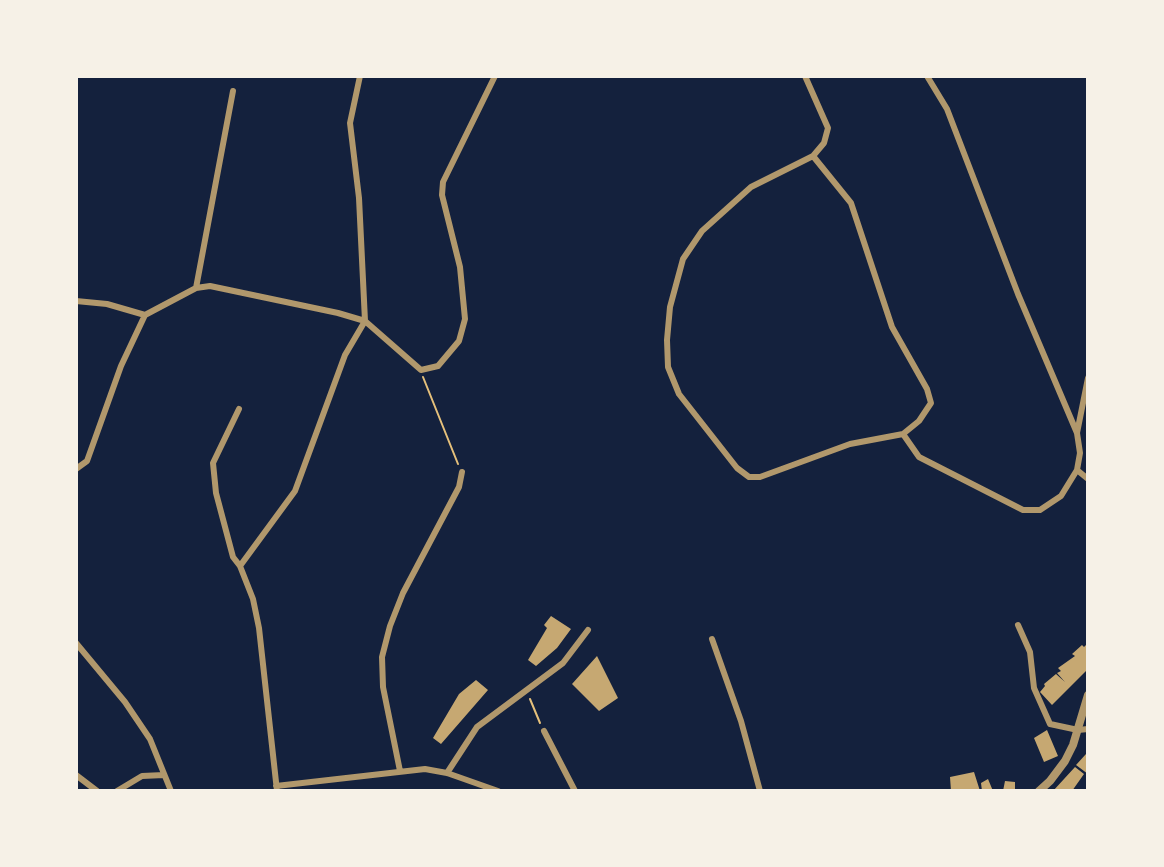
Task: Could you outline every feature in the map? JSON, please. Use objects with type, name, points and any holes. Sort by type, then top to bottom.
[{"type":"street","points":[[240,566],[295,491],[345,355],[365,321],[362,245],[350,123],[360,76]]},
{"type":"street","points":[[76,469],[87,461],[121,366],[145,315],[196,288],[210,286],[365,321],[421,370],[438,366],[459,341],[465,319],[460,267],[442,195],[443,182],[495,76]]},
{"type":"street","points":[[805,76],[828,128],[824,143],[813,156],[751,187],[702,231],[683,259],[670,307],[668,367],[679,394],[737,468],[749,477],[760,477],[850,444],[903,434],[919,421],[931,403],[927,389],[892,327],[851,203],[813,156]]},
{"type":"street","points":[[903,434],[919,457],[1023,510],[1040,510],[1061,496],[1077,470],[1080,453],[1077,433],[1018,294],[947,109],[927,76]]},
{"type":"street","points":[[196,288],[233,91]]},
{"type":"street","points":[[76,301],[107,304],[145,315]]},
{"type":"street","points":[[1077,433],[1088,378]]},
{"type":"street","points":[[239,409],[213,463],[216,493],[233,557],[240,566],[253,599],[259,628],[277,789],[425,769],[447,773],[498,791]]},
{"type":"street","points":[[1077,470],[1088,479]]},
{"type":"street","points":[[400,771],[383,687],[382,657],[403,593],[459,487],[462,472]]},
{"type":"street","points":[[1018,625],[1030,652],[1034,688],[1050,724],[1088,729]]},
{"type":"street","points":[[447,773],[477,727],[563,663],[588,630]]},
{"type":"street","points":[[712,639],[741,721],[760,791]]},
{"type":"street","points":[[76,643],[125,702],[150,739],[171,791]]},
{"type":"street","points":[[1039,791],[1065,761],[1088,695]]},
{"type":"street","points":[[544,731],[575,791]]},
{"type":"street","points":[[76,775],[97,791]]},
{"type":"street","points":[[117,791],[142,776],[164,775]]},
{"type":"path","points":[[421,370],[462,472]]},
{"type":"path","points":[[525,693],[544,731]]},
{"type":"building","points":[[551,616],[571,629],[557,648],[536,666],[528,660]]},
{"type":"building","points":[[1088,643],[1088,669],[1052,705],[1040,692],[1044,684],[1056,674],[1065,682],[1057,673],[1061,671],[1058,668]]},
{"type":"building","points":[[597,656],[618,698],[599,711],[572,684]]},
{"type":"building","points":[[476,680],[488,690],[441,744],[433,738],[459,694]]},
{"type":"building","points":[[1047,730],[1058,756],[1044,762],[1034,738]]},
{"type":"building","points":[[1088,755],[1088,774],[1076,765]]},
{"type":"building","points":[[1075,767],[1084,774],[1072,791],[1053,791]]},
{"type":"building","points":[[974,772],[980,791],[951,791],[950,777]]},
{"type":"building","points":[[988,779],[993,791],[982,791],[981,783]]},
{"type":"building","points":[[1005,781],[1015,782],[1015,791],[1003,791]]}]
